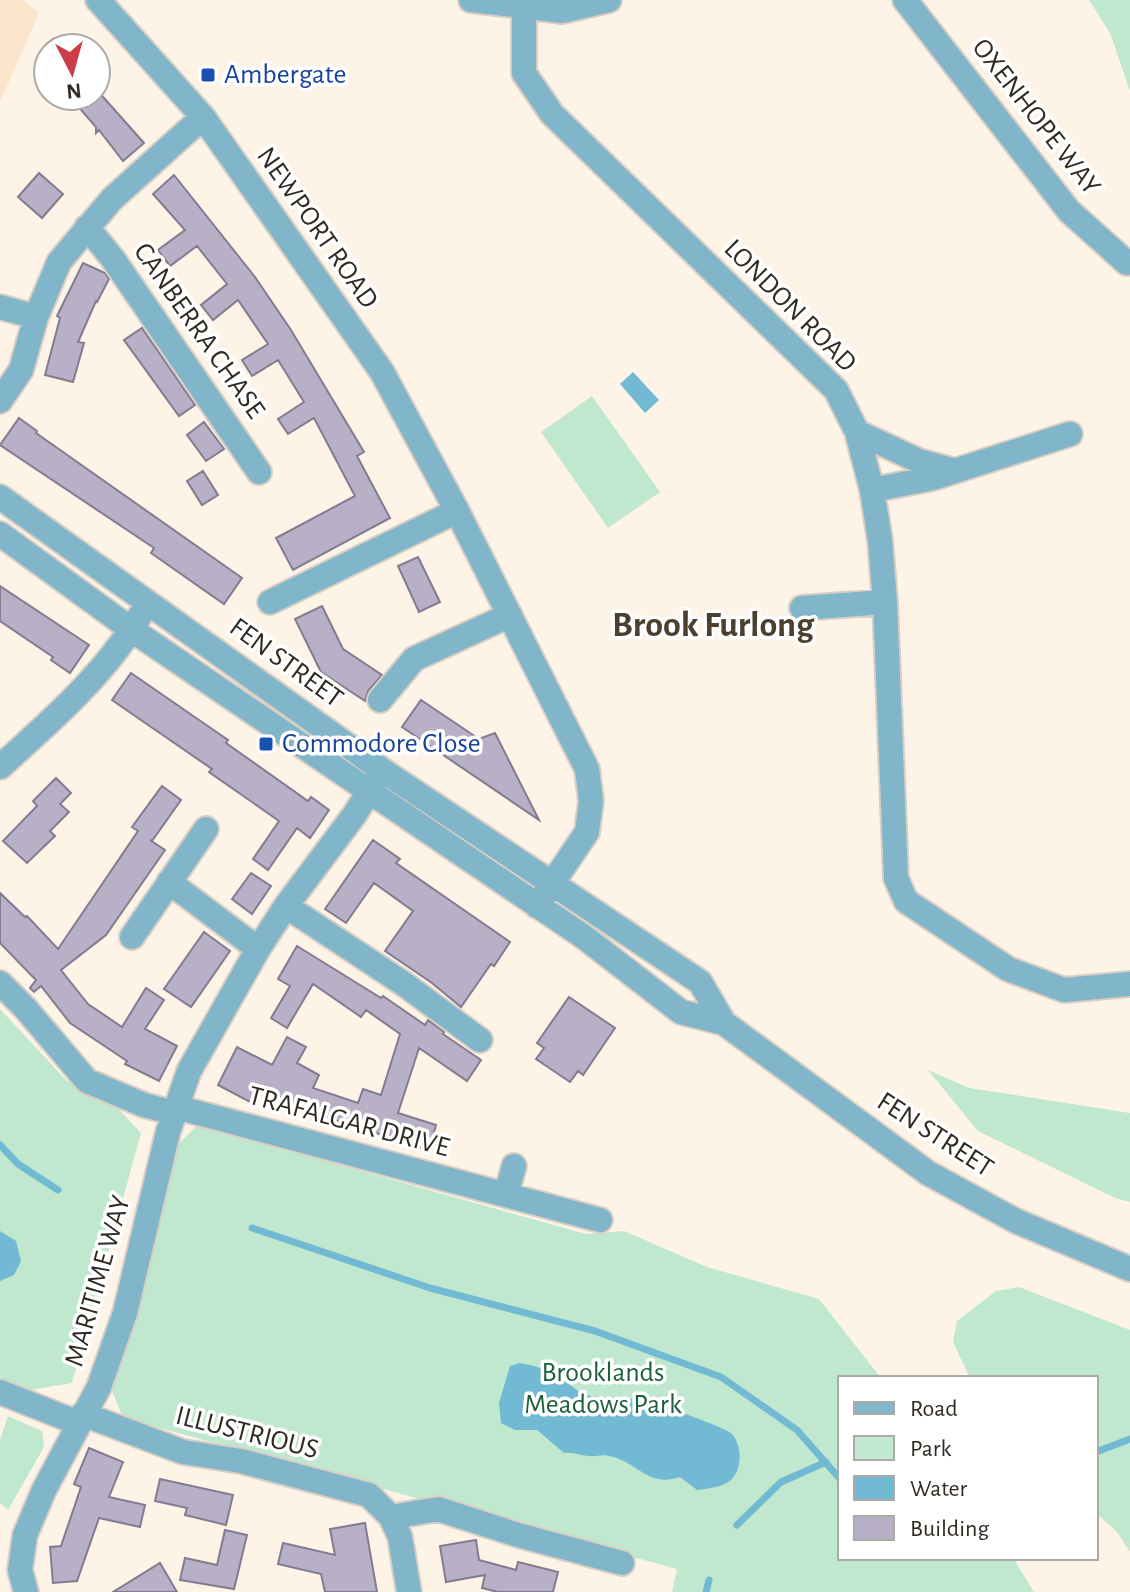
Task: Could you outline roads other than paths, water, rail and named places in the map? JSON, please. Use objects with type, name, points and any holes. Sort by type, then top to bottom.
[{"type":"street","name":"NEWPORT ROAD","points":[[98,0],[203,117],[382,372],[457,511],[587,769],[591,801],[587,832],[537,906]]},
{"type":"street","points":[[471,0],[562,11],[609,0]]},
{"type":"street","name":"OXENHOPE WAY","points":[[905,0],[1069,211],[1127,263]]},
{"type":"street","name":"LONDON ROAD","points":[[524,7],[524,73],[552,114],[836,390],[857,432],[872,490],[880,540],[896,878],[906,901],[1008,969],[1064,990],[1130,984]]},
{"type":"street","points":[[0,401],[21,370],[36,317],[59,262],[112,199],[203,117]]},
{"type":"street","name":"CANBERRA CHASE","points":[[87,227],[130,282],[259,472]]},
{"type":"street","points":[[0,307],[36,317]]},
{"type":"street","points":[[857,432],[919,461],[952,470]]},
{"type":"street","points":[[872,490],[933,478],[1070,434]]},
{"type":"street","name":"FEN STREET","points":[[0,497],[382,770],[700,982],[724,1023]]},
{"type":"street","points":[[270,602],[457,511]]},
{"type":"street","name":"FEN STREET","points":[[0,534],[132,630],[584,937],[681,1012],[724,1023],[928,1173],[1016,1221],[1130,1269]]},
{"type":"street","points":[[0,767],[59,712],[132,630],[149,601]]},
{"type":"street","points":[[802,608],[885,602]]},
{"type":"street","points":[[380,700],[414,659],[510,615]]},
{"type":"street","points":[[175,1110],[189,1071],[258,949],[370,792],[382,770]]},
{"type":"street","points":[[132,937],[206,829]]},
{"type":"street","points":[[169,882],[258,949]]},
{"type":"street","points":[[286,906],[404,984],[480,1040]]},
{"type":"street","name":"TRAFALGAR DRIVE","points":[[0,983],[87,1081],[144,1105],[175,1110],[600,1220]]},
{"type":"street","name":"MARITIME WAY","points":[[26,1592],[20,1570],[25,1535],[44,1490],[99,1387],[125,1313],[175,1110]]},
{"type":"street","points":[[506,1195],[514,1166]]},
{"type":"street","name":"ILLUSTRIOUS","points":[[0,1392],[183,1452],[241,1461],[369,1495],[391,1517]]},
{"type":"street","points":[[409,1592],[400,1537],[391,1517],[438,1509],[518,1535],[622,1563]]},
{"type":"water","points":[[633,372],[659,400],[645,413],[620,384]]},
{"type":"water","points":[[0,1231],[16,1241],[21,1261],[14,1275],[0,1281]]},
{"type":"water","points":[[520,1363],[547,1370],[585,1395],[630,1399],[667,1408],[729,1432],[739,1448],[740,1460],[735,1475],[724,1484],[697,1490],[680,1477],[669,1480],[651,1477],[609,1456],[564,1453],[537,1430],[515,1430],[501,1423],[499,1403],[510,1366]]},
{"type":"waterway","points":[[0,1145],[18,1164],[58,1190]]},
{"type":"waterway","points":[[252,1228],[430,1288],[595,1331],[721,1377],[797,1430],[838,1477]]},
{"type":"waterway","points":[[1098,1451],[1130,1439]]},
{"type":"waterway","points":[[737,1525],[781,1482],[826,1462]]},
{"type":"waterway","points":[[706,1592],[709,1580]]},
{"type":"place","name":"Ambergate","points":[[208,75]]},
{"type":"place","name":"Commodore Close","points":[[266,744]]},
{"type":"district","name":"Brook Furlong","points":[[713,625]]},
{"type":"park label","name":"Brooklands Meadows Park","points":[[603,1389]]}]
